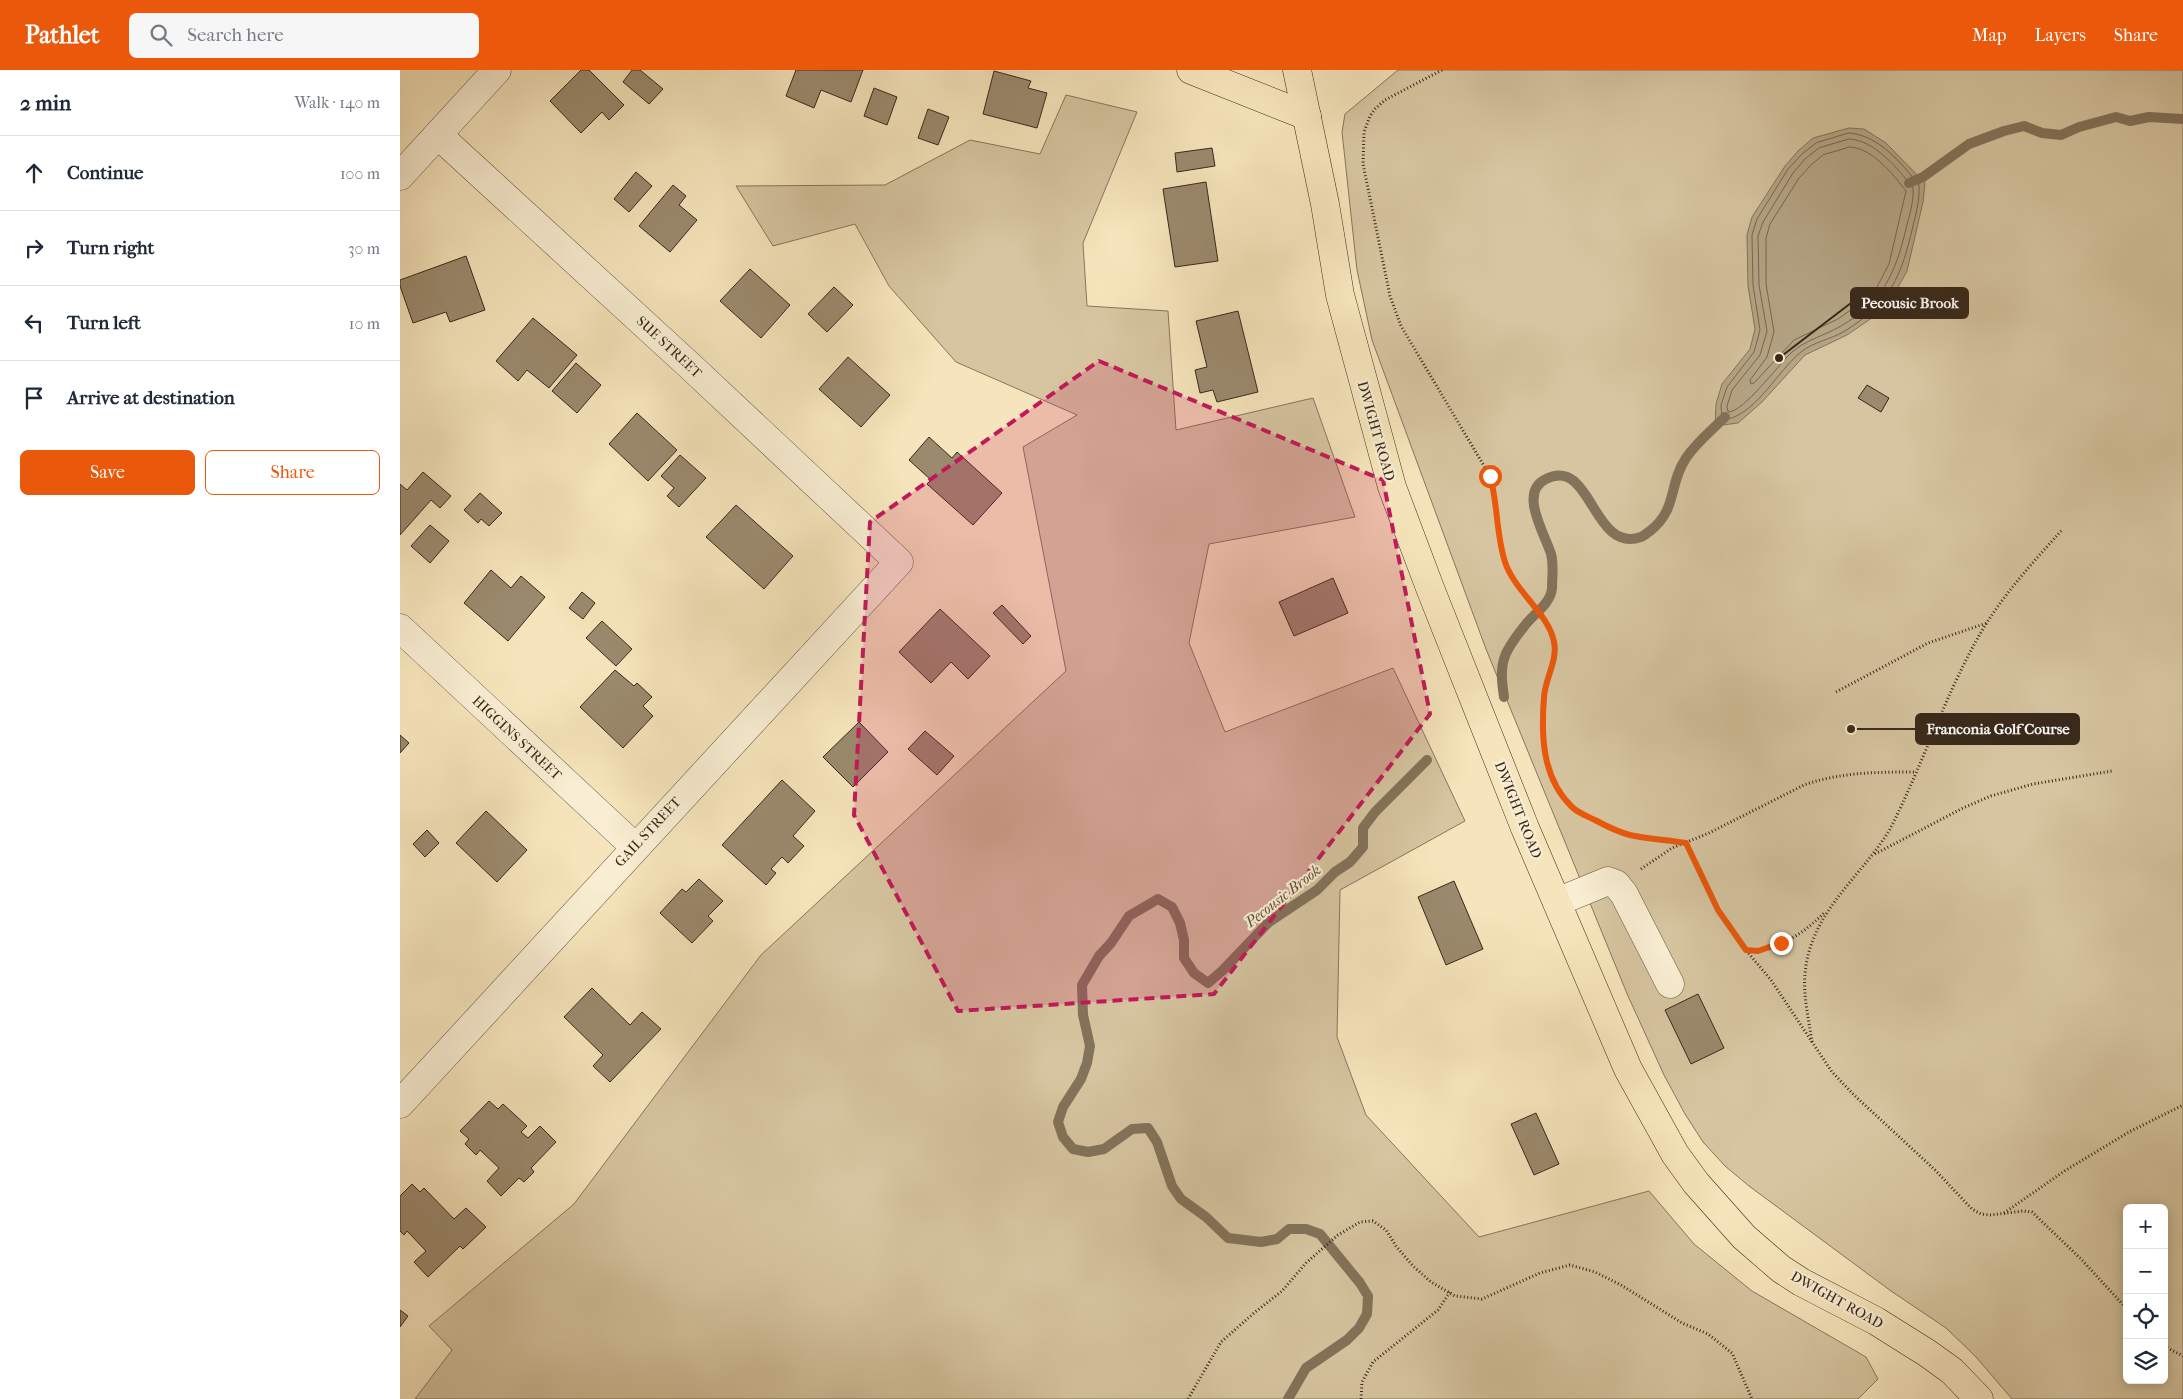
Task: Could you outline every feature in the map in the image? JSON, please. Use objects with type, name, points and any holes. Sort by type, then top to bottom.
[{"type":"main road","points":[[1191,70],[1307,116]]},
{"type":"main road","name":"DWIGHT ROAD","points":[[1297,70],[1325,204],[1340,295],[1392,486],[1490,741],[1556,902],[1628,1069],[1658,1126],[1696,1183],[1744,1237],[1781,1269],[1825,1296],[1907,1340],[1952,1371],[1979,1399]]},
{"type":"street","points":[[400,176],[497,70]]},
{"type":"street","name":"SUE STREET","points":[[438,135],[690,366],[899,562]]},
{"type":"street","name":"GAIL STREET","points":[[400,1104],[899,562]]},
{"type":"street","name":"HIGGINS STREET","points":[[400,628],[635,847]]},
{"type":"street","points":[[1556,902],[1608,881],[1616,884],[1624,894],[1670,984]]},
{"type":"path","points":[[1442,70],[1385,100],[1375,109],[1364,132],[1363,164],[1394,309],[1414,350],[1490,476],[1505,561],[1520,591],[1549,627],[1554,641],[1555,652],[1544,689],[1541,726],[1546,758],[1555,786],[1573,808],[1620,832],[1686,843]]},
{"type":"path","points":[[1746,950],[1758,951],[1794,937],[1808,929],[1826,911],[1872,856],[1889,831],[1951,692],[1987,623],[2024,572],[2062,530]]},
{"type":"path","points":[[1836,692],[1928,643],[1987,623]]},
{"type":"path","points":[[1872,856],[1963,808],[1991,796],[2033,784],[2112,771]]},
{"type":"path","points":[[1624,894],[1637,872],[1666,852],[1818,780],[1868,772],[1916,772]]},
{"type":"path","points":[[1686,843],[1718,910],[1746,950],[1771,980],[1832,1072],[1935,1170],[1965,1203],[1981,1214],[2032,1212],[2081,1259],[2123,1305]]},
{"type":"path","points":[[1812,1043],[1805,973],[1814,937],[1826,911]]},
{"type":"path","points":[[2004,1213],[2066,1170],[2129,1132],[2183,1105]]},
{"type":"path","points":[[1188,1399],[1221,1342],[1254,1313],[1282,1292],[1306,1264],[1338,1235],[1360,1222],[1373,1221],[1386,1230],[1396,1246],[1413,1266],[1431,1282],[1455,1296],[1482,1299],[1540,1272],[1570,1265],[1595,1272],[1621,1285],[1682,1323],[1708,1334],[1732,1353],[1752,1399]]},
{"type":"path","points":[[1361,1399],[1362,1382],[1373,1362],[1438,1310],[1450,1292]]},
{"type":"path","points":[[2168,1348],[2183,1356]]},
{"type":"highlighted area","points":[[1099,361],[1383,480],[1430,714],[1214,994],[958,1011],[854,815],[870,522]]},
{"type":"shaded area","points":[[1398,70],[2183,70],[2183,1399],[2012,1399],[1976,1357],[1946,1328],[1891,1291],[1749,1186],[1725,1166],[1703,1142],[1664,1075],[1628,996],[1486,649],[1372,340],[1357,270],[1342,132],[1345,114]]},
{"type":"shaded area","points":[[1066,95],[1137,112],[1083,243],[1087,306],[1168,311],[1176,430],[1313,398],[1355,517],[1209,544],[1189,643],[1225,732],[1393,668],[1465,821],[1340,890],[1337,1037],[1366,1115],[1479,1237],[1649,1191],[1694,1244],[1752,1291],[1866,1357],[1878,1379],[1858,1399],[415,1399],[452,1350],[429,1326],[574,1204],[761,955],[1066,671],[1023,447],[1077,415],[956,362],[889,286],[855,224],[773,246],[736,186],[885,185],[970,140],[1040,154]]},
{"type":"water","points":[[1849,128],[1864,129],[1886,143],[1925,183],[1923,202],[1907,271],[1892,298],[1879,313],[1847,335],[1805,355],[1762,402],[1738,423],[1715,426],[1716,404],[1722,384],[1750,349],[1755,329],[1748,286],[1747,235],[1752,217],[1785,166],[1798,151],[1813,138]]},
{"type":"building","points":[[581,70],[589,70],[624,105],[609,120],[602,112],[581,133],[550,101]]},
{"type":"building","points":[[632,70],[640,70],[663,89],[649,104],[623,82]]},
{"type":"building","points":[[796,70],[863,70],[851,102],[821,90],[814,108],[786,96]]},
{"type":"building","points":[[994,71],[1031,81],[1028,88],[1047,93],[1037,128],[983,114]]},
{"type":"building","points":[[874,88],[897,97],[887,125],[864,116]]},
{"type":"building","points":[[928,109],[949,117],[938,145],[918,138]]},
{"type":"building","points":[[1212,148],[1215,166],[1177,172],[1175,153]]},
{"type":"building","points":[[636,172],[652,186],[629,212],[614,199]]},
{"type":"building","points":[[1206,182],[1218,261],[1175,267],[1163,189]]},
{"type":"building","points":[[673,185],[686,196],[679,205],[697,220],[670,252],[639,226]]},
{"type":"building","points":[[466,256],[485,310],[450,322],[446,312],[413,323],[400,286],[400,280]]},
{"type":"building","points":[[750,269],[790,305],[761,338],[720,301]]},
{"type":"building","points":[[834,287],[853,305],[827,332],[808,314]]},
{"type":"building","points":[[1238,311],[1258,392],[1217,402],[1213,390],[1200,393],[1195,370],[1207,367],[1196,321]]},
{"type":"building","points":[[533,318],[577,355],[549,388],[527,370],[518,381],[496,361]]},
{"type":"building","points":[[848,357],[890,395],[861,427],[819,389]]},
{"type":"building","points":[[576,363],[601,385],[577,413],[552,391]]},
{"type":"building","points":[[1867,385],[1889,398],[1881,412],[1858,398]]},
{"type":"building","points":[[637,413],[677,450],[648,481],[609,444]]},
{"type":"building","points":[[929,437],[952,458],[957,452],[1002,493],[973,525],[927,484],[931,480],[909,460]]},
{"type":"building","points":[[680,455],[706,478],[679,507],[667,496],[674,488],[661,476]]},
{"type":"building","points":[[423,472],[451,496],[440,508],[431,500],[400,535],[400,484],[407,490]]},
{"type":"building","points":[[480,493],[502,513],[489,526],[481,519],[478,523],[464,510]]},
{"type":"building","points":[[736,505],[793,556],[764,589],[706,537]]},
{"type":"building","points":[[430,525],[449,541],[430,563],[411,546]]},
{"type":"building","points":[[491,570],[511,588],[521,576],[545,597],[508,641],[464,603]]},
{"type":"building","points":[[1333,578],[1348,613],[1294,636],[1279,602]]},
{"type":"building","points":[[582,592],[595,603],[583,619],[569,608]]},
{"type":"building","points":[[1002,605],[1031,636],[1023,644],[993,613]]},
{"type":"building","points":[[940,609],[990,656],[968,679],[951,662],[931,683],[899,652]]},
{"type":"building","points":[[602,621],[632,649],[616,666],[586,638]]},
{"type":"building","points":[[615,670],[634,686],[637,683],[652,697],[643,706],[653,716],[623,748],[580,707]]},
{"type":"building","points":[[859,722],[888,752],[853,787],[823,757]]},
{"type":"building","points":[[925,731],[954,756],[937,775],[908,749]]},
{"type":"building","points":[[400,735],[409,743],[400,753]]},
{"type":"building","points":[[782,780],[815,811],[793,836],[804,846],[788,863],[782,857],[771,869],[776,873],[766,885],[722,845]]},
{"type":"building","points":[[486,811],[527,850],[497,882],[456,843]]},
{"type":"building","points":[[427,830],[439,843],[425,857],[413,844]]},
{"type":"building","points":[[699,879],[723,901],[708,916],[713,921],[692,943],[660,913],[682,889],[686,892]]},
{"type":"building","points":[[1454,881],[1483,949],[1446,965],[1418,897]]},
{"type":"building","points":[[592,988],[630,1025],[642,1012],[661,1029],[610,1082],[593,1066],[603,1055],[564,1017]]},
{"type":"building","points":[[1698,994],[1724,1048],[1691,1064],[1665,1010]]},
{"type":"building","points":[[489,1101],[498,1109],[503,1104],[527,1126],[521,1132],[528,1138],[540,1126],[556,1142],[531,1168],[534,1172],[524,1182],[519,1178],[501,1196],[487,1181],[499,1168],[480,1150],[476,1155],[465,1144],[469,1139],[460,1131]]},
{"type":"building","points":[[1536,1113],[1559,1164],[1534,1175],[1511,1124]]},
{"type":"building","points":[[412,1184],[420,1192],[424,1188],[454,1219],[466,1208],[486,1227],[463,1249],[460,1246],[428,1277],[414,1262],[426,1251],[407,1231],[404,1235],[400,1231],[400,1196]]},
{"type":"building","points":[[400,1310],[408,1316],[400,1327]]},
{"type":"waterway","name":"Pecousic Brook","points":[[1909,183],[1923,177],[1969,144],[2024,126],[2042,133],[2061,135],[2079,127],[2116,117],[2130,121],[2149,117],[2183,119]]},
{"type":"waterway","name":"Pecousic Brook","points":[[1504,697],[1502,681],[1503,661],[1514,639],[1546,603],[1552,588],[1552,558],[1539,525],[1534,503],[1534,493],[1538,485],[1546,479],[1561,476],[1573,481],[1612,532],[1625,538],[1641,537],[1659,523],[1665,514],[1680,468],[1690,452],[1725,417]]},
{"type":"waterway","name":"Pecousic Brook","points":[[1288,1399],[1306,1368],[1347,1340],[1359,1328],[1367,1314],[1368,1296],[1360,1283],[1320,1234],[1306,1229],[1289,1229],[1277,1239],[1261,1242],[1228,1238],[1206,1217],[1181,1199],[1172,1186],[1157,1142],[1148,1128],[1132,1129],[1104,1149],[1088,1152],[1073,1149],[1063,1137],[1058,1122],[1063,1107],[1081,1079],[1087,1063],[1090,1046],[1083,1015],[1082,985],[1099,956],[1111,943],[1129,916],[1158,899],[1172,907],[1180,923],[1184,940],[1184,958],[1194,973],[1208,983],[1269,922],[1317,890],[1335,872],[1350,862],[1363,847],[1363,828],[1375,812],[1427,760]]},
{"type":"place","name":"Pecousic Brook","points":[[1779,358]]},
{"type":"place","name":"Franconia Golf Course","points":[[1851,729]]},
{"type":"route","points":[[1490,476],[1505,561],[1520,591],[1549,627],[1554,641],[1555,652],[1544,689],[1541,726],[1546,758],[1555,786],[1573,808],[1620,832],[1686,843],[1718,910],[1746,950],[1758,951],[1781,943]]}]
